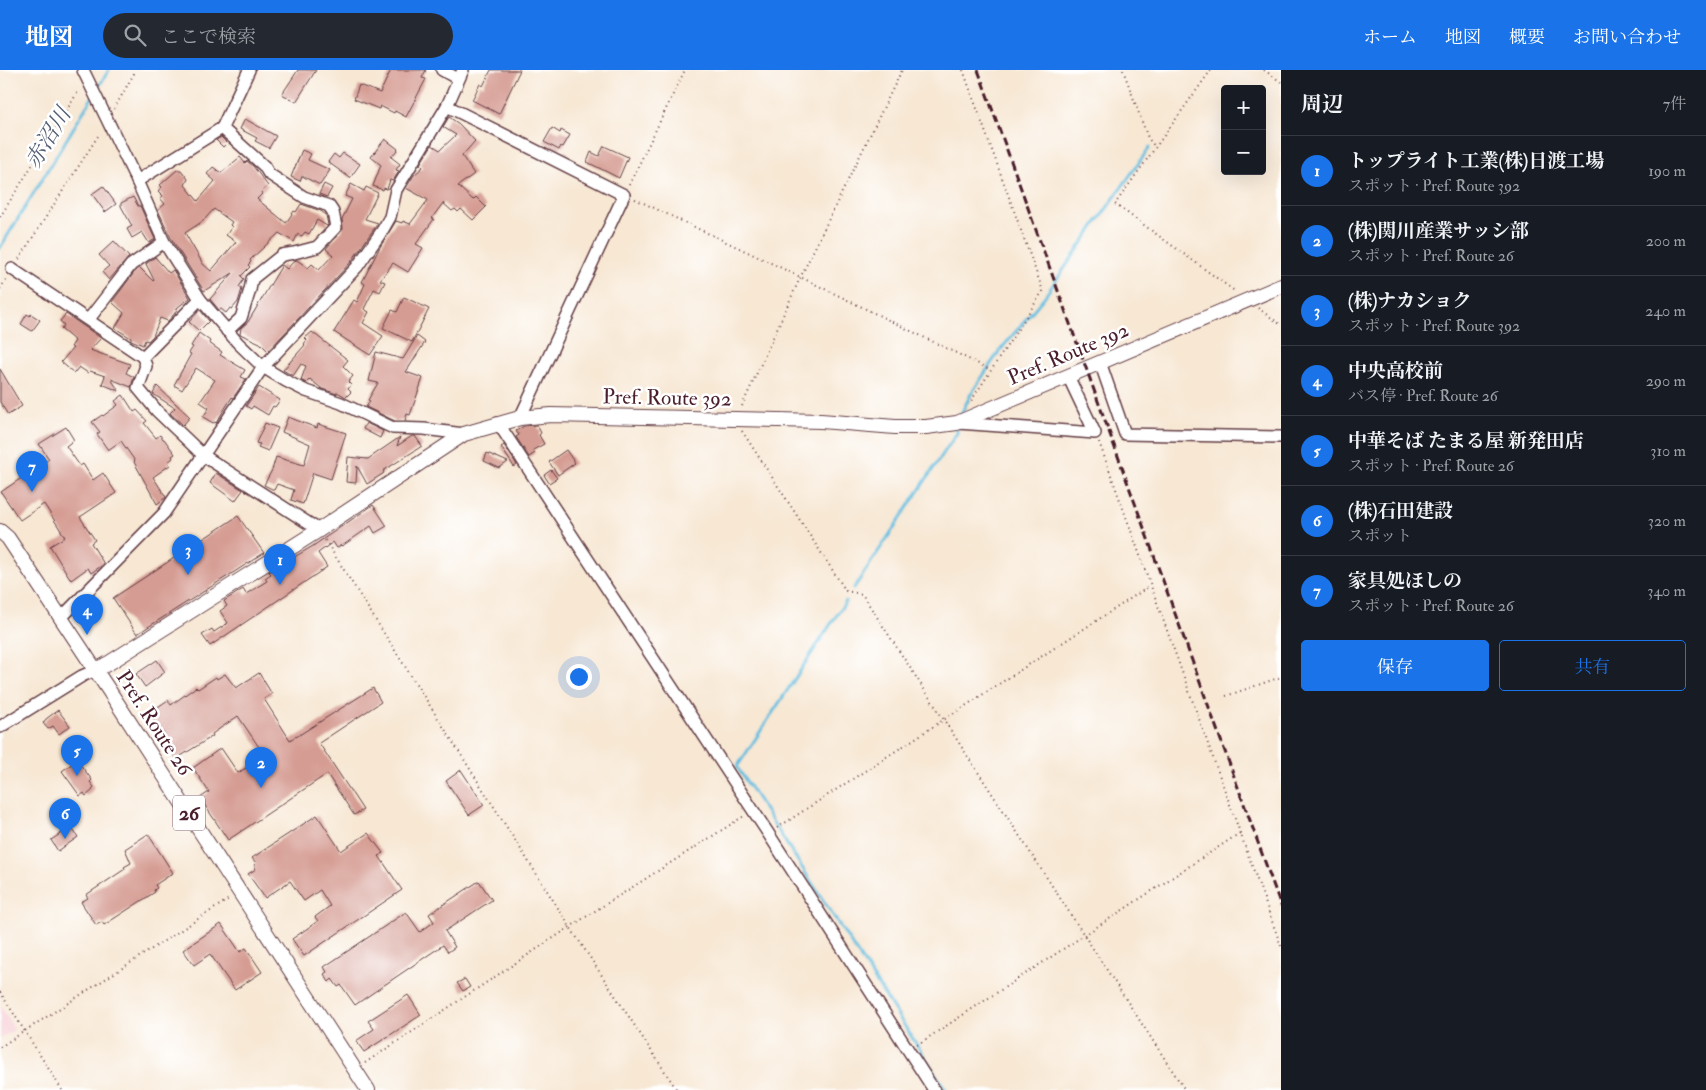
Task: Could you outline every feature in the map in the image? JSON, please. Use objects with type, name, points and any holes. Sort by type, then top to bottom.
[{"type":"main road","name":"Pref. Route 392","points":[[96,670],[320,530],[464,434],[520,418],[551,415],[821,421],[895,427],[926,427],[957,423],[1281,286]]},
{"type":"main road","name":"Pref. Route 26","points":[[4,534],[62,618],[368,1090]]},
{"type":"street","points":[[137,181],[222,128],[249,70]]},
{"type":"street","points":[[62,618],[164,513],[263,367],[338,289],[372,246],[390,217],[396,190],[447,106],[460,74],[442,70]]},
{"type":"street","points":[[85,74],[137,181],[164,242],[200,299],[238,343],[263,367],[306,391],[341,403],[393,428],[424,429],[464,434]]},
{"type":"street","points":[[447,106],[624,195],[520,418]]},
{"type":"street","points":[[222,128],[264,166],[269,174],[304,197],[329,206],[333,212],[336,227],[317,247],[282,255],[252,279],[241,318],[227,331]]},
{"type":"street","points":[[89,320],[131,265],[164,242]]},
{"type":"street","points":[[12,269],[143,357],[146,366],[138,388],[182,436],[204,456],[320,530]]},
{"type":"street","points":[[143,357],[200,299]]},
{"type":"street","points":[[1100,362],[1125,434],[1281,437]]},
{"type":"street","points":[[957,423],[1095,433],[1068,376]]},
{"type":"street","points":[[498,423],[768,833],[934,1090]]},
{"type":"street","points":[[0,525],[4,534]]},
{"type":"street","points":[[0,727],[82,676],[96,670]]},
{"type":"path","points":[[0,289],[107,121],[136,70]]},
{"type":"path","points":[[684,70],[624,195],[991,370]]},
{"type":"path","points":[[902,70],[800,278],[736,419],[745,436],[846,591],[862,594],[1185,1090]]},
{"type":"path","points":[[957,423],[1043,291],[963,70]]},
{"type":"path","points":[[1123,70],[1148,138],[1155,147]]},
{"type":"path","points":[[1211,70],[1115,204],[1281,325]]},
{"type":"path","points":[[1264,70],[1281,82]]},
{"type":"path","points":[[0,217],[85,74]]},
{"type":"path","points":[[1095,433],[1281,946]]},
{"type":"path","points":[[320,530],[570,926],[677,1090]]},
{"type":"path","points":[[768,833],[1151,585]]},
{"type":"path","points":[[1226,696],[1281,677]]},
{"type":"path","points":[[354,1070],[570,926],[752,810]]},
{"type":"path","points":[[908,1050],[1240,833]]},
{"type":"path","points":[[0,1047],[240,892]]},
{"type":"path","points":[[0,992],[62,1090]]},
{"type":"shaded area","points":[[0,1006],[15,1029],[0,1039]]},
{"type":"building","points":[[298,70],[316,70],[296,102],[282,94]]},
{"type":"building","points":[[391,70],[426,70],[422,78],[426,79],[406,117],[395,111],[394,113],[380,106],[379,109],[354,99],[359,85],[380,93]]},
{"type":"building","points":[[491,70],[520,70],[499,114],[472,100],[480,84],[483,86]]},
{"type":"building","points":[[449,117],[459,124],[475,141],[462,156],[474,174],[458,186],[473,200],[476,197],[486,207],[473,220],[461,209],[458,212],[455,209],[452,211],[443,203],[416,244],[423,248],[408,272],[393,263],[380,280],[385,282],[380,292],[374,289],[364,309],[369,312],[363,323],[383,336],[370,355],[334,332],[354,300],[357,302],[365,284],[362,282],[396,221],[410,224],[428,200],[406,188],[414,175],[423,167],[420,164],[432,145],[440,150],[456,135],[443,127]]},
{"type":"building","points":[[245,119],[276,136],[269,148],[255,141],[257,138],[240,129]]},
{"type":"building","points":[[552,128],[560,133],[561,130],[570,135],[559,150],[544,142]]},
{"type":"building","points":[[221,137],[227,143],[223,147],[216,140]]},
{"type":"building","points":[[385,139],[398,149],[391,157],[400,164],[396,170],[399,171],[393,181],[390,180],[387,189],[384,188],[383,190],[373,186],[381,165],[371,157]]},
{"type":"building","points":[[604,146],[628,157],[619,178],[587,162],[591,152],[599,156]]},
{"type":"building","points":[[302,150],[311,154],[308,160],[330,170],[320,185],[302,176],[300,181],[291,177]]},
{"type":"building","points":[[343,153],[360,164],[350,178],[328,162],[334,154],[339,158]]},
{"type":"building","points":[[240,157],[245,163],[247,161],[253,166],[268,186],[257,199],[286,223],[301,204],[321,211],[326,215],[328,225],[317,220],[309,234],[305,232],[302,236],[298,234],[294,242],[279,233],[250,260],[251,262],[248,265],[250,267],[241,276],[244,279],[239,287],[242,289],[238,302],[226,313],[221,309],[219,310],[210,299],[233,273],[204,291],[171,238],[158,210],[165,204],[160,198],[163,196],[158,191],[162,187],[160,185],[177,170],[181,170],[188,179],[185,185],[198,201],[215,181],[207,174],[213,167],[221,173]],"holes":[[[214,209],[232,222],[230,225],[232,227],[226,235],[236,242],[211,271],[203,264],[185,233],[203,221]]]},
{"type":"building","points":[[324,184],[332,188],[327,197],[319,194]]},
{"type":"building","points":[[351,184],[364,191],[366,187],[378,193],[365,219],[378,223],[351,262],[268,351],[260,343],[240,334],[241,328],[248,322],[282,265],[287,269],[297,260],[308,268],[312,264],[319,270],[333,255],[326,249],[343,229],[342,219],[352,199],[345,196]]},
{"type":"building","points":[[103,186],[116,204],[105,212],[92,194]]},
{"type":"building","points":[[133,197],[138,206],[140,206],[155,239],[149,243],[142,232],[132,238],[127,229],[132,226],[121,203]]},
{"type":"building","points":[[114,241],[129,257],[109,280],[102,272],[109,266],[99,255]]},
{"type":"building","points":[[155,257],[169,273],[173,270],[190,298],[178,307],[168,321],[160,318],[153,336],[148,341],[145,340],[143,345],[131,340],[131,338],[115,328],[124,313],[112,302],[136,270],[140,268],[154,280],[146,264]]},
{"type":"building","points":[[404,297],[429,309],[412,342],[383,328],[392,310],[397,312]]},
{"type":"building","points":[[200,310],[209,321],[199,331],[189,322]]},
{"type":"building","points":[[27,314],[30,316],[31,314],[40,320],[32,331],[21,324]]},
{"type":"building","points":[[66,314],[101,338],[90,350],[130,364],[126,373],[134,377],[131,387],[111,379],[119,391],[102,384],[105,376],[90,371],[88,373],[79,367],[74,373],[61,362],[73,348],[71,347],[75,341],[61,329],[64,325],[60,321]]},
{"type":"building","points":[[312,332],[348,360],[343,366],[353,376],[348,382],[351,385],[348,389],[351,392],[346,397],[337,392],[337,394],[322,389],[310,379],[306,383],[301,380],[306,366],[301,364],[293,376],[283,370],[305,345],[307,340],[305,338]]},
{"type":"building","points":[[199,333],[222,352],[220,355],[245,370],[241,377],[246,379],[216,423],[203,417],[209,408],[200,402],[215,380],[196,368],[182,390],[174,385],[191,354],[189,353],[193,347],[191,346]]},
{"type":"building","points":[[417,336],[425,342],[406,372],[423,378],[410,415],[407,414],[405,421],[395,421],[366,407],[378,383],[369,381],[376,352],[403,359]]},
{"type":"building","points":[[0,369],[22,406],[8,415],[0,402]]},
{"type":"building","points":[[157,386],[190,417],[183,425],[170,413],[175,408],[153,394]]},
{"type":"building","points":[[259,387],[280,400],[275,407],[273,406],[268,415],[253,406],[251,409],[246,406]]},
{"type":"building","points":[[123,395],[134,412],[137,410],[147,421],[144,423],[156,438],[160,435],[175,454],[168,462],[170,465],[153,477],[166,497],[157,504],[135,461],[121,441],[108,450],[97,434],[100,432],[92,422],[118,405],[115,401]]},
{"type":"building","points":[[288,417],[317,428],[318,424],[346,433],[331,479],[313,473],[303,504],[291,500],[294,490],[277,484],[274,490],[264,485],[276,457],[304,465],[310,444],[282,432]]},
{"type":"building","points":[[265,423],[278,428],[268,451],[258,447],[260,444],[256,443]]},
{"type":"building","points":[[366,423],[383,431],[380,438],[363,429]]},
{"type":"building","points":[[537,425],[541,433],[539,435],[544,444],[533,450],[535,453],[529,457],[516,437],[519,435],[516,431],[524,426]]},
{"type":"building","points":[[66,427],[74,440],[66,446],[80,466],[83,464],[93,480],[103,473],[116,493],[80,517],[95,540],[91,543],[104,564],[91,573],[88,568],[71,580],[50,546],[65,537],[44,504],[20,520],[1,492],[49,459],[39,444]]},
{"type":"building","points":[[415,436],[422,446],[383,471],[384,473],[367,484],[357,466],[356,483],[346,482],[348,457],[368,459],[400,437],[397,446]]},
{"type":"building","points":[[504,445],[517,465],[514,467],[501,447]]},
{"type":"building","points":[[566,450],[575,463],[558,475],[549,462]]},
{"type":"building","points":[[487,453],[508,462],[499,468],[484,461]]},
{"type":"building","points":[[551,470],[557,478],[549,483],[544,475]]},
{"type":"building","points":[[216,473],[243,490],[235,501],[210,483]]},
{"type":"building","points":[[373,505],[387,526],[375,533],[371,526],[337,548],[333,542],[318,553],[327,567],[210,646],[202,635],[212,629],[214,632],[228,623],[220,611],[227,606],[224,601],[243,589],[246,594],[267,581],[265,578],[271,574],[269,572],[313,546]]},
{"type":"building","points":[[238,516],[264,553],[137,634],[113,598]]},
{"type":"building","points":[[157,660],[165,672],[145,687],[136,674]]},
{"type":"building","points":[[259,673],[272,694],[264,699],[290,740],[373,688],[381,702],[319,743],[363,810],[354,815],[327,774],[228,840],[200,798],[209,792],[193,768],[221,748],[238,773],[265,756],[238,716],[212,734],[213,736],[176,759],[162,738],[165,735],[149,713],[168,700],[171,705],[196,687],[198,689],[216,677],[217,679],[225,674],[236,688]]},
{"type":"building","points":[[58,710],[70,726],[59,734],[53,726],[48,729],[43,723]]},
{"type":"building","points":[[77,760],[92,780],[90,782],[94,787],[86,796],[84,793],[80,796],[62,771]]},
{"type":"building","points":[[461,770],[484,805],[469,815],[446,781]]},
{"type":"building","points":[[317,815],[341,851],[368,833],[383,853],[379,856],[402,890],[304,956],[292,939],[318,921],[315,917],[330,906],[320,890],[304,901],[290,881],[265,898],[248,874],[256,869],[254,865],[256,863],[252,858]]},
{"type":"building","points":[[71,827],[78,837],[58,851],[51,840]]},
{"type":"building","points":[[148,834],[173,873],[155,885],[157,888],[154,890],[155,892],[104,925],[102,922],[96,925],[81,902],[88,898],[86,895],[131,863],[125,849]]},
{"type":"building","points":[[479,881],[492,900],[445,931],[455,947],[448,952],[443,945],[355,1005],[341,985],[338,987],[332,979],[329,982],[324,974],[327,972],[324,967],[406,912],[420,932],[434,922],[429,914]]},
{"type":"building","points":[[221,924],[240,952],[246,948],[262,972],[235,990],[210,954],[194,965],[183,950]]},
{"type":"building","points":[[465,979],[470,987],[463,991],[457,983]]},
{"type":"building","points":[[408,995],[421,1015],[364,1052],[356,1041],[374,1029],[368,1021]]},
{"type":"waterway","name":"赤沼川","points":[[96,91],[109,70]]},
{"type":"waterway","name":"赤沼川","points":[[0,248],[93,96]]},
{"type":"waterway","points":[[960,416],[971,394],[998,353],[1045,296],[1150,147]]},
{"type":"waterway","points":[[854,588],[957,433],[957,426]]},
{"type":"waterway","points":[[846,601],[737,767],[946,1090]]},
{"type":"railway","points":[[978,70],[1281,906]]},
{"type":"place","name":"家具処ほしの","points":[[32,492]]},
{"type":"place","name":"(株)ナカショク","points":[[188,575]]},
{"type":"place","name":"トップライト工業(株)日渡工場","points":[[280,585]]},
{"type":"place","name":"中央高校前","points":[[87,635]]},
{"type":"place","name":"中華そば たまる屋 新発田店","points":[[77,776]]},
{"type":"place","name":"(株)関川産業サッシ部","points":[[261,788]]},
{"type":"place","name":"(株)石田建設","points":[[65,839]]}]
